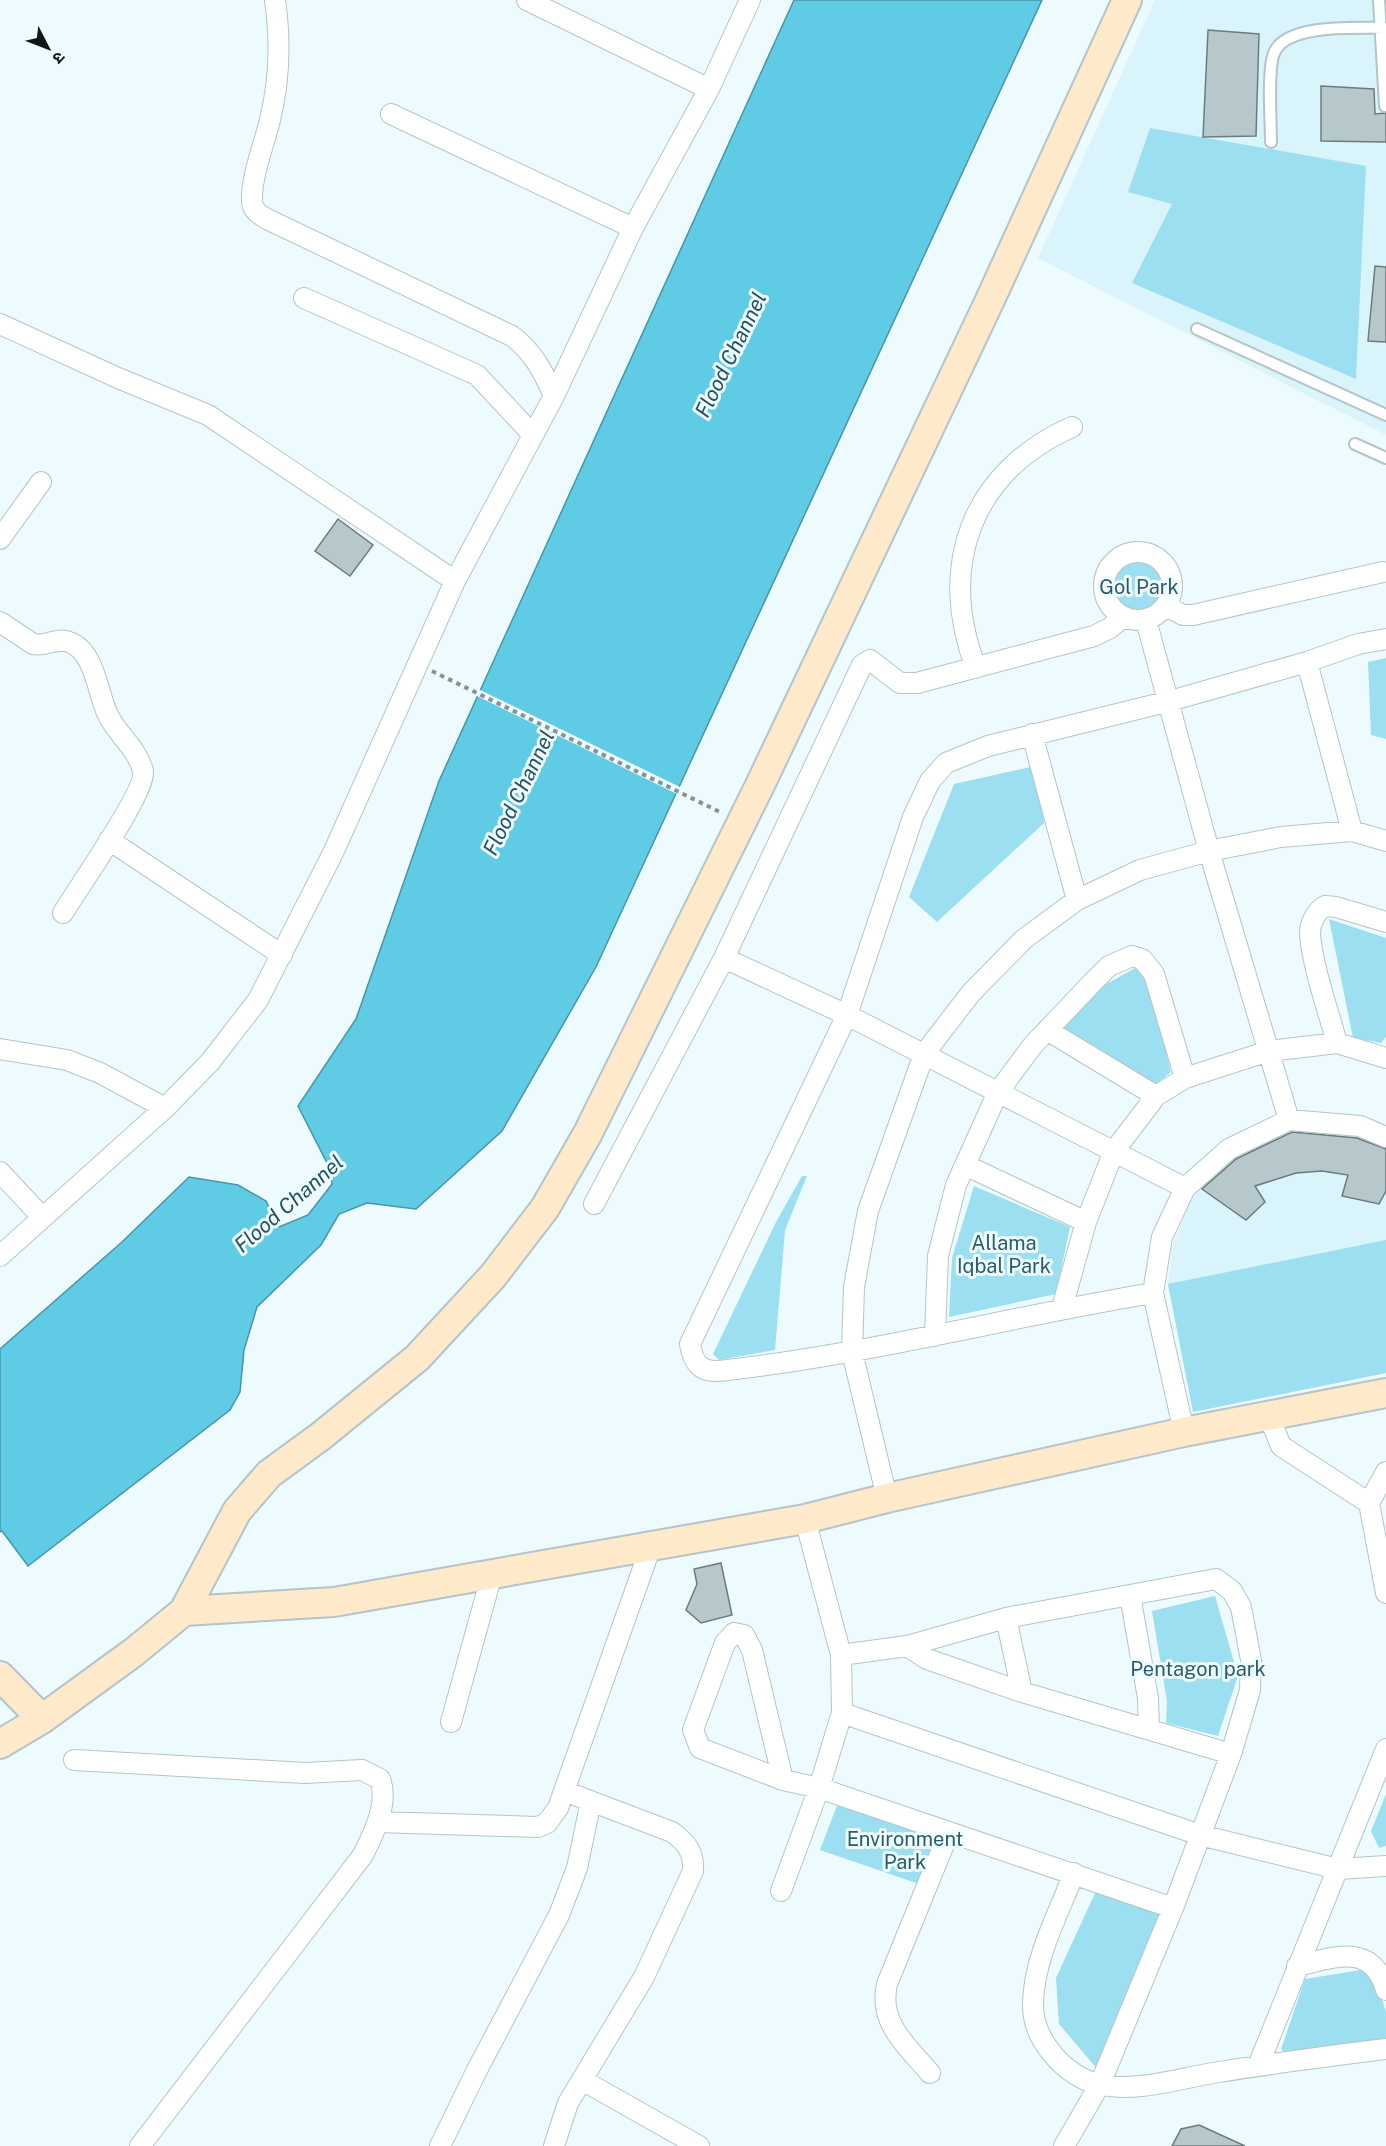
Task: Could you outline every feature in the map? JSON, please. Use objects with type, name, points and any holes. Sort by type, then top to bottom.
[{"type":"main road","points":[[0,1744],[42,1719],[134,1652],[184,1611],[237,1511],[269,1474],[321,1436],[417,1358],[493,1276],[545,1208],[588,1133],[761,783],[990,300],[1127,0]]},
{"type":"main road","points":[[184,1611],[334,1602],[806,1519],[886,1498],[1184,1432],[1386,1393]]},
{"type":"main road","points":[[9,1685],[42,1719]]},
{"type":"street","points":[[275,0],[279,26],[280,68],[258,168],[252,202],[254,210],[267,219],[512,336],[536,359],[554,396]]},
{"type":"street","points":[[527,0],[710,89]]},
{"type":"street","points":[[0,1256],[165,1108],[232,1037],[258,1000],[333,853],[455,581],[554,396],[633,228],[710,89],[750,0]]},
{"type":"street","points":[[392,114],[633,228]]},
{"type":"street","points":[[304,297],[477,375],[533,435]]},
{"type":"street","points":[[0,324],[118,378],[208,415],[455,581]]},
{"type":"street","points":[[976,668],[965,639],[959,598],[960,566],[967,536],[985,498],[1006,471],[1032,448],[1072,427]]},
{"type":"street","points":[[0,539],[41,482]]},
{"type":"street","points":[[1130,553],[1153,555],[1163,562],[1172,584],[1171,596],[1166,606],[1157,615],[1146,620],[1123,617],[1107,600],[1105,577],[1119,558],[1130,553]]},
{"type":"street","points":[[1166,606],[1183,615],[1193,615],[1383,572]]},
{"type":"street","points":[[594,1204],[724,958],[862,664],[870,660],[894,680],[907,684],[1094,636],[1123,617]]},
{"type":"street","points":[[1146,620],[1170,700],[1209,851],[1289,1120]]},
{"type":"street","points":[[0,622],[33,645],[59,641],[70,642],[79,648],[87,660],[111,721],[139,760],[143,776],[142,783],[110,840],[63,913]]},
{"type":"street","points":[[1153,1293],[1062,1308],[852,1352],[794,1362],[709,1372],[696,1363],[690,1344],[847,1015],[913,817],[930,782],[946,763],[988,746],[1170,700],[1307,662],[1358,644],[1386,639]]},
{"type":"street","points":[[1307,662],[1352,831]]},
{"type":"street","points":[[1032,734],[1077,900]]},
{"type":"street","points":[[886,1498],[852,1352],[854,1287],[868,1211],[924,1054],[971,993],[1024,939],[1077,900],[1140,870],[1209,851],[1281,837],[1352,831],[1386,841]]},
{"type":"street","points":[[110,840],[282,955]]},
{"type":"street","points":[[1337,1043],[1312,945],[1312,923],[1316,914],[1325,906],[1336,907],[1386,922]]},
{"type":"street","points":[[935,1336],[938,1256],[956,1185],[998,1092],[1047,1030],[1109,966],[1132,956],[1142,959],[1154,974],[1185,1078]]},
{"type":"street","points":[[724,958],[847,1015],[1185,1188]]},
{"type":"street","points":[[1047,1030],[1156,1096]]},
{"type":"street","points":[[1062,1308],[1086,1222],[1114,1151],[1156,1096],[1185,1078],[1269,1051],[1337,1043],[1386,1058]]},
{"type":"street","points":[[0,1049],[67,1060],[100,1073],[165,1108]]},
{"type":"street","points":[[1184,1432],[1153,1293],[1162,1238],[1185,1188],[1229,1149],[1289,1120],[1360,1126],[1386,1137]]},
{"type":"street","points":[[965,1165],[1086,1222]]},
{"type":"street","points":[[0,1172],[42,1217]]},
{"type":"street","points":[[1268,1414],[1281,1446],[1369,1503]]},
{"type":"street","points":[[1386,1472],[1369,1503],[1386,1593]]},
{"type":"street","points":[[781,1891],[819,1788],[842,1713],[841,1655],[806,1519]]},
{"type":"street","points":[[378,1822],[538,1827],[553,1817],[651,1546]]},
{"type":"street","points":[[451,1722],[492,1574]]},
{"type":"street","points":[[841,1655],[907,1646],[1006,1618],[1216,1579],[1237,1597],[1251,1660],[1250,1690],[1231,1754],[1173,1908],[1100,2084],[1064,2146]]},
{"type":"street","points":[[1130,1595],[1148,1698],[1149,1729]]},
{"type":"street","points":[[1006,1618],[1022,1692]]},
{"type":"street","points":[[783,1780],[749,1641],[742,1633],[734,1633],[725,1643],[693,1730],[695,1741],[700,1748],[783,1780],[819,1788],[1173,1908]]},
{"type":"street","points":[[907,1646],[927,1659],[1022,1692],[1231,1754]]},
{"type":"street","points":[[842,1713],[1200,1835],[1338,1869],[1386,1866]]},
{"type":"street","points":[[1258,2066],[1386,1749]]},
{"type":"street","points":[[74,1760],[305,1773],[362,1770],[375,1775],[382,1783],[378,1822],[363,1855],[140,2146]]},
{"type":"street","points":[[554,2146],[568,2103],[644,1977],[693,1871],[694,1860],[683,1840],[672,1832],[564,1791]]},
{"type":"street","points":[[440,2146],[477,2070],[559,1915],[577,1868],[591,1801]]},
{"type":"street","points":[[930,2073],[890,2024],[884,2000],[887,1984],[949,1832]]},
{"type":"street","points":[[1074,1874],[1036,1972],[1034,2017],[1041,2037],[1063,2064],[1081,2077],[1100,2084],[1145,2086],[1258,2066],[1386,2049]]},
{"type":"street","points":[[1297,1966],[1342,1955],[1356,1956],[1376,1971],[1386,1990]]},
{"type":"street","points":[[582,2079],[699,2146]]},
{"type":"lane","points":[[1379,0],[1383,28],[1385,106]]},
{"type":"lane","points":[[1271,142],[1273,54],[1282,40],[1301,32],[1383,28]]},
{"type":"lane","points":[[1197,329],[1386,415]]},
{"type":"lane","points":[[1355,444],[1386,458]]},
{"type":"path","points":[[454,682],[718,811]]},
{"type":"shaded area","points":[[1155,0],[1386,0],[1386,435],[1038,258]]},
{"type":"shaded area","points":[[1297,1130],[1346,1131],[1386,1148],[1386,1373],[1193,1412],[1168,1284],[1173,1244],[1195,1192],[1238,1155]]},
{"type":"green space","points":[[1150,128],[1366,166],[1356,379],[1132,283],[1172,204],[1128,192]]},
{"type":"green space","name":"Gol Park","points":[[1139,558],[1155,563],[1163,571],[1168,587],[1163,603],[1155,611],[1139,616],[1123,611],[1115,603],[1110,587],[1115,571],[1123,563]]},
{"type":"green space","points":[[1386,658],[1386,739],[1371,735],[1368,662]]},
{"type":"green space","points":[[1035,766],[1044,823],[937,922],[909,897],[954,784]]},
{"type":"green space","points":[[1329,919],[1386,938],[1386,1037],[1381,1043],[1353,1038]]},
{"type":"green space","points":[[1144,963],[1171,1072],[1155,1085],[1060,1028],[1101,987]]},
{"type":"green space","points":[[802,1176],[807,1176],[785,1230],[775,1350],[719,1360],[713,1354],[776,1222]]},
{"type":"green space","name":"Allama Iqbal Park","points":[[974,1186],[1070,1227],[1056,1294],[949,1317],[952,1258]]},
{"type":"green space","points":[[1386,1240],[1386,1373],[1193,1412],[1168,1284]]},
{"type":"green space","name":"Pentagon park","points":[[1215,1596],[1238,1676],[1218,1736],[1166,1723],[1167,1701],[1152,1611]]},
{"type":"green space","points":[[1386,1794],[1386,1846],[1379,1848],[1371,1831]]},
{"type":"green space","name":"Environment Park","points":[[839,1800],[943,1835],[922,1885],[820,1850]]},
{"type":"green space","points":[[1096,1891],[1162,1912],[1098,2070],[1059,2024],[1056,1978]]},
{"type":"green space","points":[[1361,1970],[1376,1980],[1386,2012],[1386,2038],[1289,2056],[1281,2049],[1305,1979]]},
{"type":"water","name":"Flood Channel","points":[[794,0],[1042,0],[596,967],[502,1131],[416,1209],[367,1203],[339,1214],[321,1245],[257,1307],[244,1350],[240,1392],[230,1410],[28,1566],[2,1531],[0,1532],[0,1349],[122,1242],[189,1177],[238,1185],[266,1201],[279,1227],[308,1215],[332,1184],[329,1167],[298,1106],[356,1019],[439,781]]},
{"type":"pier","points":[[478,689],[682,788],[679,795],[475,695]]},
{"type":"building","points":[[1208,30],[1259,34],[1256,136],[1203,137]]},
{"type":"building","points":[[1321,86],[1374,89],[1375,114],[1386,113],[1386,142],[1321,141]]},
{"type":"building","points":[[1375,266],[1386,267],[1386,342],[1368,341]]},
{"type":"building","points":[[338,519],[373,545],[350,576],[315,551]]},
{"type":"building","points":[[1292,1132],[1357,1138],[1386,1149],[1386,1191],[1379,1204],[1342,1196],[1348,1175],[1322,1171],[1296,1173],[1255,1186],[1265,1202],[1246,1220],[1202,1189],[1236,1159]]},
{"type":"building","points":[[721,1563],[732,1615],[701,1623],[686,1610],[697,1584],[694,1569]]},
{"type":"building","points":[[1199,2125],[1245,2146],[1172,2146],[1181,2129]]}]
